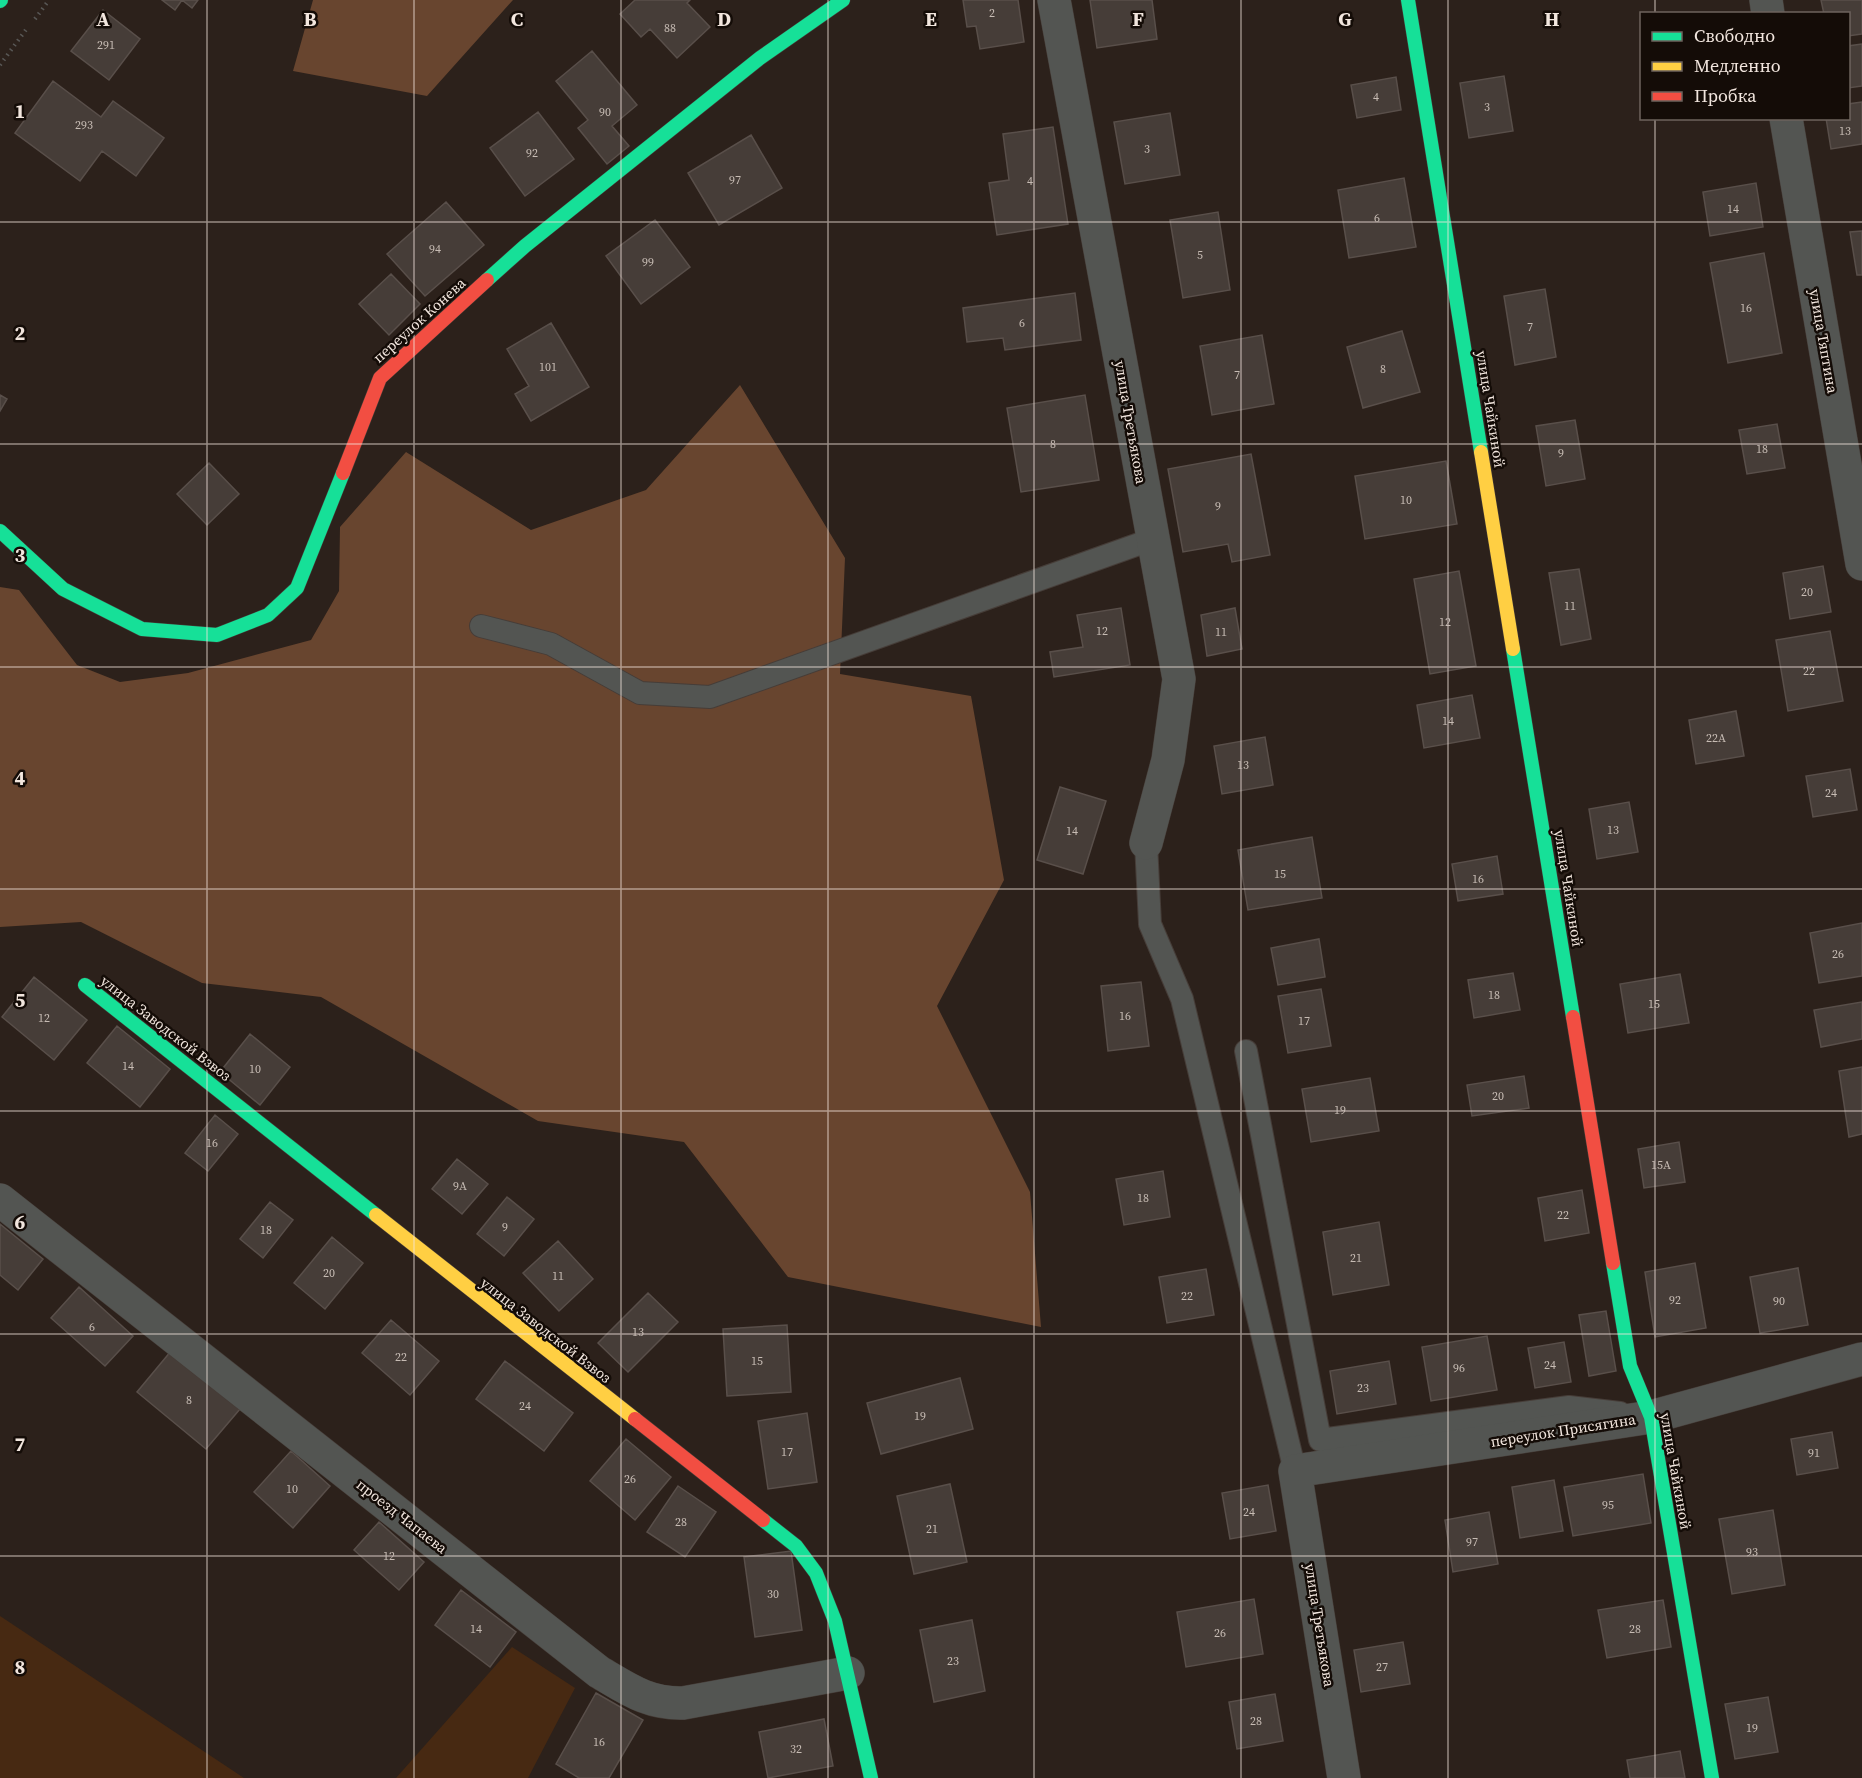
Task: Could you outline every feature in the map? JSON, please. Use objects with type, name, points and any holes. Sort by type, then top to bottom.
[{"type":"street","name":"переулок Конева","points":[[0,531],[63,589],[142,629],[217,635],[268,615],[297,588],[380,378],[525,246],[760,58],[843,0]]},
{"type":"street","name":"улица Третьякова","points":[[1054,0],[1179,678],[1168,760],[1146,843]]},
{"type":"street","name":"улица Чайкиной","points":[[1408,0],[1630,1366],[1651,1417],[1712,1778]]},
{"type":"street","name":"улица Тяптина","points":[[1786,120],[1862,564]]},
{"type":"street","name":"улица Заводской Взвоз","points":[[85,985],[795,1546],[816,1573],[835,1621],[871,1778]]},
{"type":"street","name":"проезд Чапаева","points":[[0,1200],[599,1672],[638,1695],[661,1704],[683,1703],[848,1673]]},
{"type":"street","name":"переулок Присягина","points":[[1295,1471],[1651,1417],[1862,1359]]},
{"type":"street","name":"улица Третьякова","points":[[1295,1471],[1344,1778]]},
{"type":"lane","points":[[481,626],[551,644],[640,693],[710,698],[1153,538]]},
{"type":"lane","points":[[1146,843],[1150,924],[1182,999],[1295,1471]]},
{"type":"lane","points":[[1246,1051],[1320,1440],[1569,1407],[1651,1417]]},
{"type":"path","points":[[0,65],[49,0]]},
{"type":"shaded area","points":[[313,0],[513,0],[427,96],[293,71]]},
{"type":"shaded area","points":[[740,385],[845,558],[840,674],[971,696],[1004,880],[937,1006],[1030,1192],[1041,1327],[788,1277],[684,1142],[538,1121],[321,997],[202,983],[81,922],[0,927],[0,587],[19,590],[77,665],[120,682],[188,673],[311,640],[339,591],[340,527],[406,452],[531,530],[646,490]]},
{"type":"shaded area","points":[[0,1616],[244,1778],[0,1778]]},
{"type":"shaded area","points":[[512,1647],[575,1688],[528,1778],[396,1778]]},
{"type":"building","points":[[162,0],[182,0],[175,10]]},
{"type":"building","points":[[182,0],[198,0],[192,8]]},
{"type":"building","points":[[635,0],[690,0],[687,3],[710,27],[677,58],[650,29],[641,37],[620,14]]},
{"type":"building","points":[[963,0],[1018,0],[1024,42],[980,49],[976,26],[967,27]]},
{"type":"building","points":[[1090,0],[1152,0],[1157,39],[1097,48]]},
{"type":"building","points":[[1821,0],[1862,0],[1862,34],[1850,36],[1850,12],[1824,12]]},
{"type":"building","points":[[103,10],[140,39],[109,80],[71,51]]},
{"type":"building","points":[[1862,44],[1862,86],[1850,88],[1850,46]]},
{"type":"building","points":[[592,51],[637,105],[612,126],[629,146],[607,164],[578,128],[588,120],[556,81]]},
{"type":"building","points":[[1504,76],[1513,131],[1469,138],[1460,83]]},
{"type":"building","points":[[1396,77],[1401,110],[1357,118],[1351,85]]},
{"type":"building","points":[[53,81],[101,117],[113,101],[164,138],[136,176],[102,151],[80,181],[15,133]]},
{"type":"building","points":[[1862,102],[1862,144],[1831,149],[1826,120],[1850,120],[1850,104]]},
{"type":"building","points":[[538,112],[574,159],[525,196],[490,148]]},
{"type":"building","points":[[1170,113],[1180,175],[1125,184],[1114,122]]},
{"type":"building","points":[[1053,127],[1068,224],[997,235],[989,183],[1009,180],[1003,134]]},
{"type":"building","points":[[751,135],[782,188],[719,225],[688,173]]},
{"type":"building","points":[[1404,178],[1416,247],[1349,258],[1338,190]]},
{"type":"building","points":[[1756,183],[1763,227],[1710,236],[1703,192]]},
{"type":"building","points":[[446,202],[484,245],[425,296],[387,254]]},
{"type":"building","points":[[1218,212],[1230,290],[1183,298],[1170,220]]},
{"type":"building","points":[[655,220],[690,267],[641,304],[606,256]]},
{"type":"building","points":[[1862,231],[1862,275],[1857,275],[1850,232]]},
{"type":"building","points":[[1764,253],[1782,353],[1728,363],[1710,263]]},
{"type":"building","points":[[391,274],[420,304],[389,335],[359,304]]},
{"type":"building","points":[[1545,289],[1556,357],[1515,365],[1504,296]]},
{"type":"building","points":[[1075,293],[1081,340],[1005,350],[1003,338],[967,342],[963,308]]},
{"type":"building","points":[[551,323],[589,387],[531,421],[515,394],[529,386],[507,349]]},
{"type":"building","points":[[1402,331],[1420,392],[1363,408],[1347,347]]},
{"type":"building","points":[[1262,335],[1274,404],[1212,415],[1200,346]]},
{"type":"building","points":[[0,395],[7,399],[0,411]]},
{"type":"building","points":[[1085,395],[1099,480],[1021,492],[1007,408]]},
{"type":"building","points":[[1575,420],[1585,479],[1546,486],[1536,426]]},
{"type":"building","points":[[1777,424],[1785,468],[1747,474],[1739,430]]},
{"type":"building","points":[[1251,454],[1270,555],[1232,562],[1228,544],[1183,552],[1168,469]]},
{"type":"building","points":[[1446,461],[1457,524],[1365,539],[1355,476]]},
{"type":"building","points":[[209,463],[239,494],[207,525],[177,494]]},
{"type":"building","points":[[1823,566],[1831,612],[1790,619],[1783,573]]},
{"type":"building","points":[[1579,569],[1591,639],[1561,645],[1549,573]]},
{"type":"building","points":[[1459,571],[1476,666],[1430,674],[1414,579]]},
{"type":"building","points":[[1121,608],[1130,665],[1054,677],[1050,652],[1083,647],[1077,615]]},
{"type":"building","points":[[1235,608],[1242,649],[1207,656],[1201,615]]},
{"type":"building","points":[[1830,631],[1843,701],[1788,711],[1776,640]]},
{"type":"building","points":[[1472,695],[1480,738],[1424,748],[1417,705]]},
{"type":"building","points":[[1736,711],[1744,756],[1696,764],[1689,720]]},
{"type":"building","points":[[1265,737],[1273,785],[1222,794],[1214,746]]},
{"type":"building","points":[[1850,769],[1857,810],[1813,817],[1806,776]]},
{"type":"building","points":[[1060,787],[1106,801],[1083,874],[1037,860]]},
{"type":"building","points":[[1629,802],[1638,852],[1597,859],[1589,809]]},
{"type":"building","points":[[1312,837],[1322,898],[1248,910],[1238,850]]},
{"type":"building","points":[[1497,856],[1503,894],[1458,901],[1452,864]]},
{"type":"building","points":[[1862,923],[1862,976],[1819,983],[1810,933]]},
{"type":"building","points":[[1319,939],[1325,977],[1278,985],[1271,948]]},
{"type":"building","points":[[1513,973],[1520,1010],[1474,1018],[1468,980]]},
{"type":"building","points":[[1680,974],[1689,1023],[1628,1033],[1620,984]]},
{"type":"building","points":[[34,977],[87,1020],[54,1060],[2,1017]]},
{"type":"building","points":[[1141,982],[1149,1046],[1108,1051],[1101,986]]},
{"type":"building","points":[[1321,989],[1331,1046],[1288,1053],[1278,996]]},
{"type":"building","points":[[1862,1002],[1862,1039],[1821,1047],[1814,1010]]},
{"type":"building","points":[[117,1026],[170,1069],[140,1107],[87,1063]]},
{"type":"building","points":[[250,1034],[290,1067],[260,1105],[220,1072]]},
{"type":"building","points":[[1862,1067],[1862,1134],[1849,1137],[1839,1071]]},
{"type":"building","points":[[1524,1076],[1529,1108],[1472,1116],[1467,1085]]},
{"type":"building","points":[[1370,1078],[1379,1131],[1311,1142],[1302,1089]]},
{"type":"building","points":[[215,1115],[238,1134],[208,1171],[185,1153]]},
{"type":"building","points":[[1679,1142],[1685,1182],[1644,1188],[1638,1149]]},
{"type":"building","points":[[457,1159],[488,1184],[462,1214],[432,1189]]},
{"type":"building","points":[[1163,1171],[1170,1217],[1124,1225],[1116,1179]]},
{"type":"building","points":[[1582,1190],[1589,1233],[1545,1241],[1538,1198]]},
{"type":"building","points":[[507,1197],[534,1219],[504,1256],[477,1234]]},
{"type":"building","points":[[270,1202],[293,1220],[263,1258],[240,1239]]},
{"type":"building","points":[[1379,1222],[1389,1285],[1333,1295],[1323,1232]]},
{"type":"building","points":[[0,1224],[43,1259],[18,1290],[0,1275]]},
{"type":"building","points":[[332,1237],[363,1263],[325,1309],[294,1283]]},
{"type":"building","points":[[558,1241],[593,1279],[559,1311],[523,1273]]},
{"type":"building","points":[[1695,1263],[1706,1328],[1655,1337],[1645,1272]]},
{"type":"building","points":[[1798,1268],[1808,1325],[1760,1333],[1750,1277]]},
{"type":"building","points":[[1206,1269],[1214,1315],[1167,1323],[1159,1277]]},
{"type":"building","points":[[79,1287],[133,1336],[105,1366],[51,1318]]},
{"type":"building","points":[[648,1293],[678,1322],[628,1372],[598,1343]]},
{"type":"building","points":[[1606,1311],[1616,1371],[1589,1376],[1579,1315]]},
{"type":"building","points":[[391,1320],[439,1361],[410,1395],[362,1353]]},
{"type":"building","points":[[787,1325],[791,1392],[727,1396],[723,1329]]},
{"type":"building","points":[[1487,1336],[1497,1390],[1431,1401],[1422,1347]]},
{"type":"building","points":[[1564,1342],[1571,1382],[1535,1388],[1528,1348]]},
{"type":"building","points":[[171,1351],[240,1409],[206,1449],[137,1392]]},
{"type":"building","points":[[505,1361],[573,1413],[544,1451],[476,1399]]},
{"type":"building","points":[[1389,1361],[1396,1404],[1337,1414],[1330,1371]]},
{"type":"building","points":[[960,1378],[973,1429],[881,1454],[867,1403]]},
{"type":"building","points":[[807,1413],[817,1482],[768,1489],[758,1421]]},
{"type":"building","points":[[1832,1432],[1838,1468],[1797,1475],[1791,1439]]},
{"type":"building","points":[[626,1439],[671,1477],[635,1520],[590,1481]]},
{"type":"building","points":[[291,1451],[330,1486],[293,1528],[254,1492]]},
{"type":"building","points":[[1643,1474],[1651,1523],[1573,1536],[1564,1487]]},
{"type":"building","points":[[1554,1480],[1563,1531],[1520,1538],[1512,1487]]},
{"type":"building","points":[[950,1484],[967,1562],[914,1574],[897,1496]]},
{"type":"building","points":[[1268,1485],[1276,1531],[1230,1539],[1222,1493]]},
{"type":"building","points":[[678,1486],[716,1512],[685,1557],[647,1532]]},
{"type":"building","points":[[1773,1510],[1785,1585],[1732,1594],[1719,1519]]},
{"type":"building","points":[[1489,1512],[1498,1564],[1453,1572],[1445,1520]]},
{"type":"building","points":[[379,1522],[424,1562],[399,1590],[354,1550]]},
{"type":"building","points":[[791,1551],[802,1630],[755,1637],[744,1557]]},
{"type":"building","points":[[461,1590],[516,1632],[490,1667],[435,1625]]},
{"type":"building","points":[[1254,1599],[1263,1654],[1186,1667],[1177,1612]]},
{"type":"building","points":[[1663,1600],[1671,1647],[1607,1658],[1598,1610]]},
{"type":"building","points":[[972,1620],[985,1691],[934,1702],[920,1630]]},
{"type":"building","points":[[1403,1642],[1410,1684],[1361,1692],[1354,1650]]},
{"type":"building","points":[[596,1693],[643,1720],[609,1778],[579,1778],[556,1764]]},
{"type":"building","points":[[1275,1694],[1283,1741],[1237,1749],[1229,1702]]},
{"type":"building","points":[[1768,1697],[1778,1752],[1735,1759],[1725,1704]]},
{"type":"building","points":[[824,1719],[833,1766],[768,1778],[759,1732]]},
{"type":"building","points":[[1680,1751],[1685,1778],[1630,1778],[1627,1760]]},
{"type":"traffic: fast","points":[[487,280],[525,246],[760,58],[843,0]]},
{"type":"traffic: fast","points":[[1408,0],[1481,452]]},
{"type":"traffic: fast","points":[[0,531],[63,589],[142,629],[217,635],[268,615],[297,588],[343,473]]},
{"type":"traffic: fast","points":[[1513,649],[1573,1017]]},
{"type":"traffic: fast","points":[[85,985],[376,1215]]},
{"type":"traffic: fast","points":[[1613,1263],[1630,1366],[1651,1417],[1712,1778]]},
{"type":"traffic: fast","points":[[763,1520],[796,1546],[816,1573],[835,1621],[871,1778]]},
{"type":"traffic: slow","points":[[1481,452],[1513,649]]},
{"type":"traffic: slow","points":[[376,1215],[635,1419]]},
{"type":"traffic: jam","points":[[343,473],[380,378],[487,280]]},
{"type":"traffic: jam","points":[[1573,1017],[1613,1263]]},
{"type":"traffic: jam","points":[[635,1419],[763,1520]]}]
